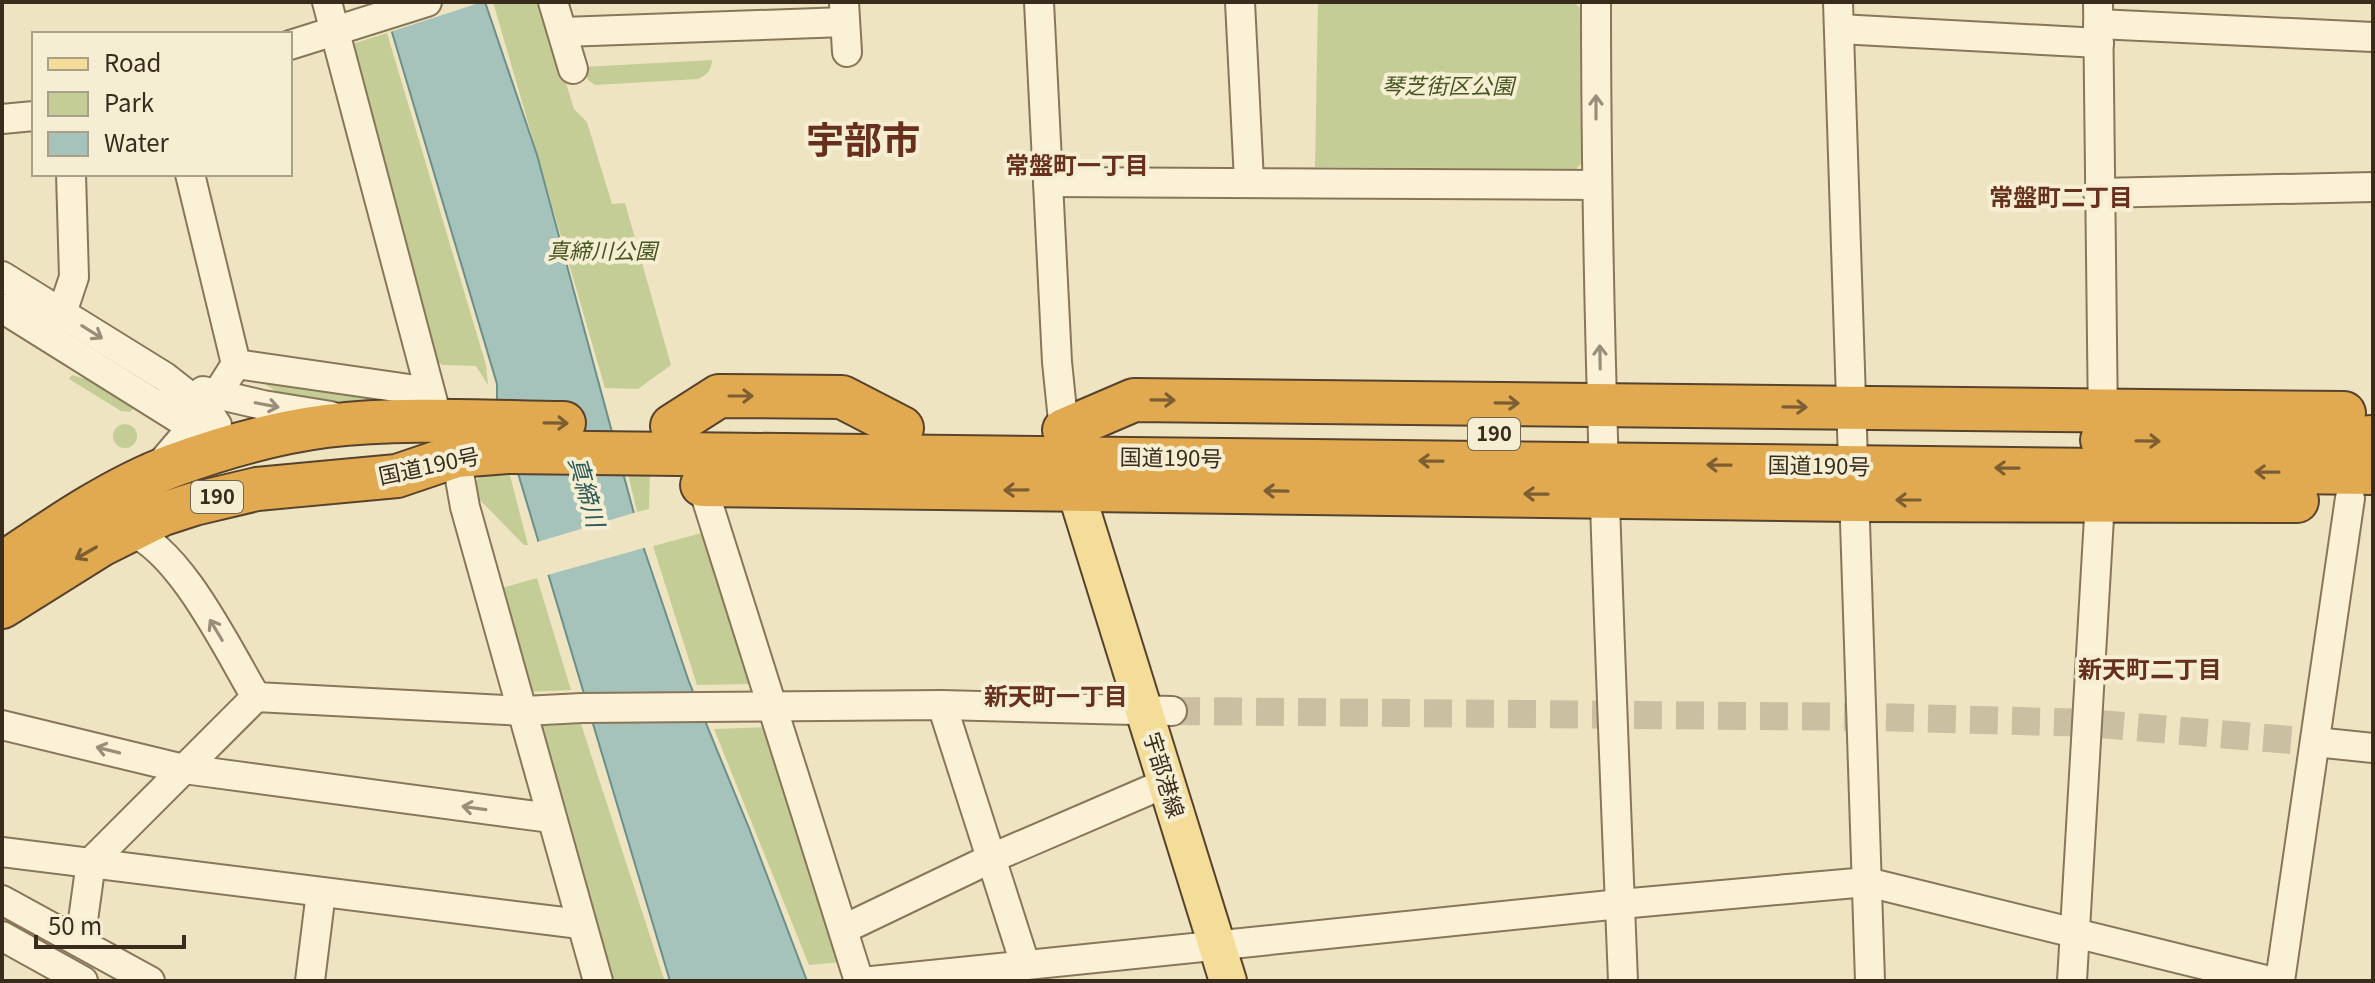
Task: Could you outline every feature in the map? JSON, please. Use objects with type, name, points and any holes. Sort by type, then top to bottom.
[{"type":"highway","name":"国道190号","points":[[211,420],[277,434],[365,423],[441,423],[502,437],[618,438],[689,454],[1068,459],[1602,449],[2102,455],[2287,442],[2364,455]]},
{"type":"highway","points":[[211,420],[247,457],[273,462],[376,455],[441,423]]},
{"type":"highway","points":[[149,497],[181,505],[207,484],[224,460],[211,420]]},
{"type":"highway","name":"国道190号","points":[[2,564],[149,497],[221,496],[257,489],[397,476],[441,423]]},
{"type":"highway","name":"国道190号","points":[[689,454],[902,428],[1068,459]]},
{"type":"highway","points":[[1068,459],[1602,449],[2102,455],[2312,501],[2364,455]]},
{"type":"highway","name":"国道190号","points":[[2,607],[77,559],[149,497]]},
{"type":"main road","name":"宇部港線","points":[[1068,459],[1158,710],[1166,783],[1228,981]]},
{"type":"street","points":[[327,2],[426,369],[598,981]]},
{"type":"street","points":[[292,44],[427,2]]},
{"type":"street","points":[[553,2],[573,69]]},
{"type":"street","points":[[1039,2],[1048,182],[1068,459]]},
{"type":"street","points":[[1240,2],[1249,181]]},
{"type":"street","points":[[1596,2],[1596,185],[1602,449],[1623,981]]},
{"type":"street","points":[[563,32],[845,12],[847,52]]},
{"type":"street","points":[[1870,981],[1839,15],[2098,23],[2373,37]]},
{"type":"street","points":[[2072,981],[2102,455],[2098,23]]},
{"type":"street","points":[[2,119],[32,116]]},
{"type":"street","points":[[62,313],[74,277],[71,176]]},
{"type":"street","points":[[190,176],[236,364],[211,420]]},
{"type":"street","points":[[1048,182],[1596,185]]},
{"type":"street","points":[[2098,193],[2373,187]]},
{"type":"street","points":[[2,276],[165,377],[211,420]]},
{"type":"street","points":[[2,308],[150,402],[211,420],[365,423]]},
{"type":"street","points":[[236,364],[441,423]]},
{"type":"street","points":[[150,402],[166,427],[167,445],[149,497],[148,540],[179,569],[256,697]]},
{"type":"street","points":[[689,454],[773,706],[859,981]]},
{"type":"street","points":[[2280,981],[2315,742],[2364,455]]},
{"type":"street","points":[[80,942],[91,862],[256,697],[524,711],[942,705],[1158,710]]},
{"type":"street","points":[[942,705],[1025,964]]},
{"type":"street","points":[[2,725],[184,769],[551,818]]},
{"type":"street","points":[[2315,742],[2373,748]]},
{"type":"street","points":[[844,929],[992,858],[1166,783]]},
{"type":"street","points":[[2,852],[580,924]]},
{"type":"street","points":[[872,981],[1620,904],[1867,882],[2270,981]]},
{"type":"street","points":[[310,981],[321,892]]},
{"type":"street","points":[[2,900],[150,981]]},
{"type":"street","points":[[2,936],[83,981]]},
{"type":"green space","name":"真締川公園","points":[[493,2],[541,2],[574,109],[587,122],[612,204],[625,203],[671,365],[638,389],[605,388]]},
{"type":"green space","name":"琴芝街区公園","points":[[1318,2],[1574,2],[1580,8],[1581,164],[1576,169],[1315,167]]},
{"type":"green space","points":[[387,33],[486,365],[488,385],[476,366],[442,365],[434,359],[349,49],[355,43]]},
{"type":"green space","points":[[712,60],[708,72],[698,79],[595,85],[588,80],[583,67]]},
{"type":"green space","points":[[72,375],[99,383],[135,408],[129,412],[121,411],[69,379]]},
{"type":"green space","points":[[262,382],[389,397],[353,401],[307,399],[282,394]]},
{"type":"green space","points":[[125,424],[133,428],[137,436],[133,444],[125,448],[117,444],[113,436],[117,428]]},
{"type":"green space","points":[[508,468],[528,545],[524,545],[478,498],[472,499],[478,479]]},
{"type":"green space","points":[[627,470],[650,470],[649,509],[637,512]]},
{"type":"green space","points":[[702,533],[706,535],[752,684],[697,685],[653,546]]},
{"type":"green space","points":[[537,578],[571,690],[526,692],[498,589]]},
{"type":"green space","points":[[581,724],[664,979],[608,981],[540,726]]},
{"type":"green space","points":[[770,727],[842,962],[809,965],[714,729]]},
{"type":"water","name":"真締川","points":[[383,2],[485,2],[537,155],[642,543],[689,682],[807,981],[670,981],[497,403],[497,384]]},
{"type":"pier","points":[[394,2],[482,2],[387,33],[380,7]]},
{"type":"pier","points":[[637,512],[647,547],[544,576],[534,543]]},
{"type":"tunnel","points":[[1172,711],[1876,717],[2087,723],[2315,742]]},
{"type":"district","name":"宇部市","points":[[863,141]]},
{"type":"district","name":"常盤町一丁目","points":[[1077,166]]},
{"type":"district","name":"常盤町二丁目","points":[[2061,198]]},
{"type":"district","name":"新天町二丁目","points":[[2150,670]]},
{"type":"district","name":"新天町一丁目","points":[[1056,697]]}]
